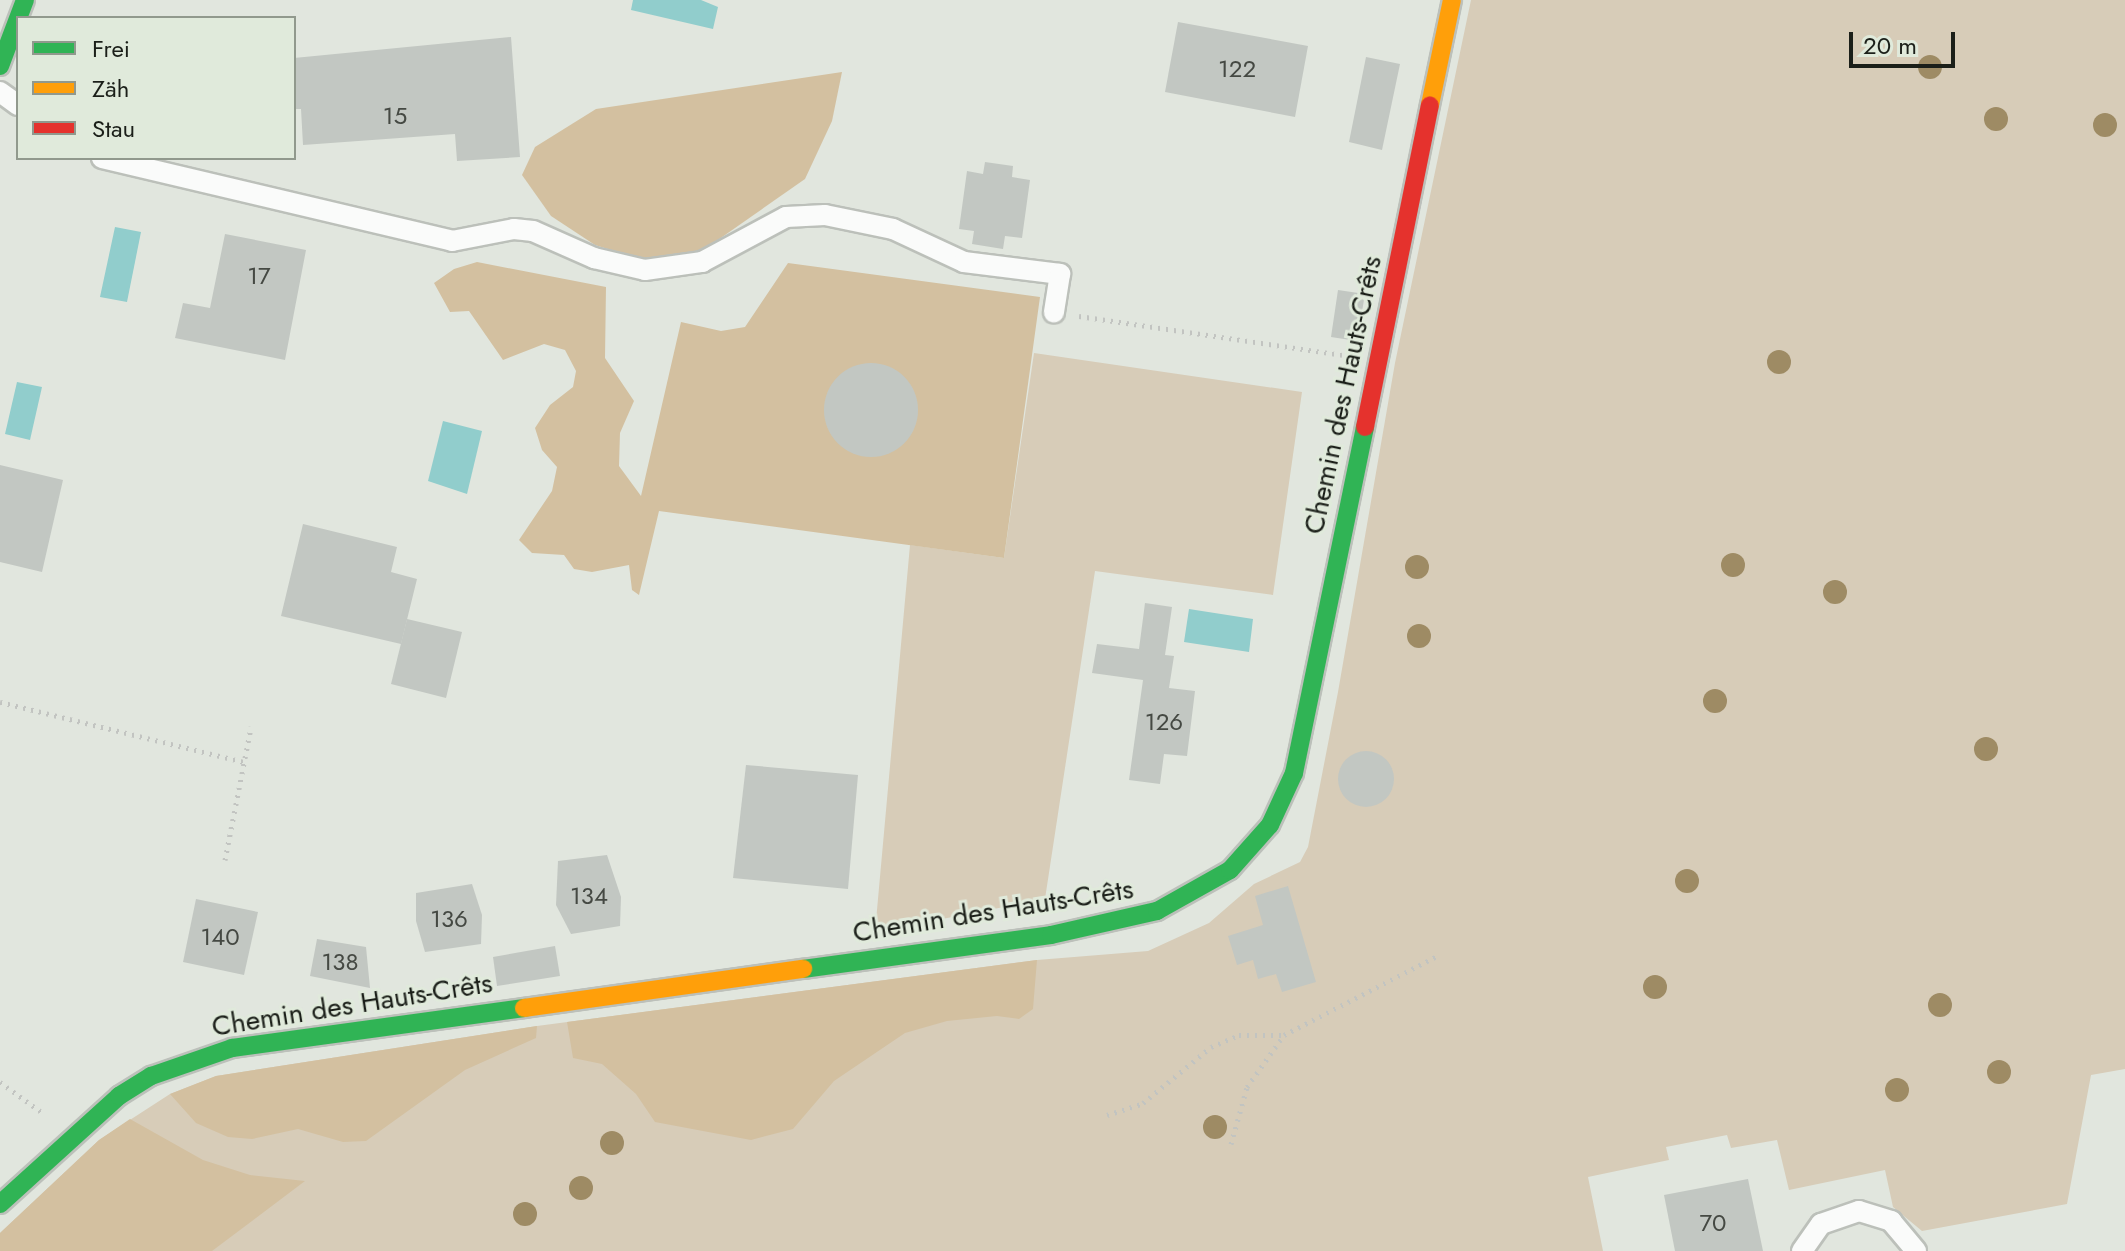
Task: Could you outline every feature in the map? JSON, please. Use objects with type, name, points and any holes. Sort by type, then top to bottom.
[{"type":"street","name":"Chemin des Hauts-Crêts","points":[[0,1204],[71,1138],[151,1076],[232,1048],[1051,935],[1119,922],[1189,897],[1258,844],[1294,773],[1452,0]]},
{"type":"street","points":[[0,66],[16,24]]},
{"type":"lane","points":[[110,160],[452,241],[514,229],[533,231],[594,258],[645,270],[702,262],[786,217],[825,215],[893,229],[964,262],[1060,274],[1054,313]]},
{"type":"lane","points":[[1802,1251],[1821,1224],[1859,1211],[1891,1221],[1916,1251]]},
{"type":"path","points":[[1054,313],[1379,360]]},
{"type":"path","points":[[0,702],[244,762]]},
{"type":"path","points":[[225,860],[251,727]]},
{"type":"path","points":[[1231,1144],[1247,1087],[1284,1035],[1437,956]]},
{"type":"path","points":[[1107,1115],[1143,1103],[1224,1041],[1239,1035],[1284,1035]]},
{"type":"path","points":[[0,1082],[71,1138]]},
{"type":"shaded area","points":[[1471,0],[2125,0],[2125,1069],[2091,1075],[2067,1204],[1922,1231],[1893,1207],[1885,1170],[1789,1190],[1777,1140],[1731,1148],[1727,1135],[1666,1147],[1669,1160],[1588,1177],[1603,1251],[0,1251],[0,1233],[99,1140],[170,1094],[216,1076],[537,1026],[1037,960],[1148,951],[1209,923],[1254,884],[1300,862],[1308,847],[1395,363]]},
{"type":"shaded area","points":[[842,72],[832,121],[805,179],[695,256],[646,261],[595,245],[551,216],[522,175],[535,147],[596,109]]},
{"type":"shaded area","points":[[477,262],[606,287],[605,358],[634,401],[620,433],[619,466],[641,496],[681,322],[721,331],[745,327],[788,263],[1040,297],[1004,558],[659,511],[639,595],[632,590],[629,565],[592,572],[574,569],[564,555],[532,553],[519,540],[552,491],[557,467],[542,450],[535,428],[550,405],[573,387],[576,371],[565,350],[544,344],[503,360],[469,311],[450,312],[434,283],[454,269]]},
{"type":"shaded area","points":[[1034,353],[1302,392],[1273,595],[1095,571],[1045,899],[875,932],[910,545],[1004,558]]},
{"type":"shaded area","points":[[1037,960],[1033,1009],[1019,1019],[997,1016],[947,1021],[905,1033],[834,1081],[793,1129],[751,1140],[655,1122],[636,1094],[602,1064],[573,1058],[567,1022]]},
{"type":"shaded area","points":[[537,1026],[536,1038],[465,1070],[366,1141],[343,1142],[298,1129],[252,1139],[228,1137],[196,1123],[170,1094],[216,1076]]},
{"type":"shaded area","points":[[130,1119],[203,1160],[250,1175],[305,1181],[212,1251],[0,1251],[0,1233],[99,1140]]},
{"type":"water","points":[[633,0],[701,0],[718,7],[713,29],[631,10]]},
{"type":"water","points":[[115,227],[141,232],[127,302],[100,297]]},
{"type":"water","points":[[17,382],[42,387],[30,440],[5,434]]},
{"type":"water","points":[[443,421],[482,431],[467,494],[428,481]]},
{"type":"water","points":[[1189,609],[1253,619],[1249,652],[1184,642]]},
{"type":"building","points":[[1178,22],[1308,46],[1295,117],[1165,92]]},
{"type":"building","points":[[511,37],[520,157],[457,161],[455,134],[303,145],[301,109],[296,109],[296,58]]},
{"type":"building","points":[[1366,57],[1400,64],[1382,150],[1349,142]]},
{"type":"building","points":[[985,162],[1013,166],[1012,177],[1030,180],[1022,238],[1005,236],[1003,249],[972,244],[974,231],[959,229],[967,171],[983,174]]},
{"type":"building","points":[[225,234],[306,250],[285,360],[175,338],[183,303],[210,308]]},
{"type":"building","points":[[1338,290],[1365,294],[1357,341],[1331,337]]},
{"type":"building","points":[[862,363],[880,363],[905,376],[915,392],[918,410],[915,428],[905,444],[880,457],[862,457],[837,444],[824,419],[824,401],[837,376]]},
{"type":"building","points":[[0,465],[63,480],[42,572],[0,562]]},
{"type":"building","points":[[303,524],[397,547],[391,572],[417,579],[401,644],[281,616]]},
{"type":"building","points":[[1145,603],[1172,607],[1165,655],[1174,656],[1169,688],[1195,691],[1187,756],[1164,754],[1160,784],[1129,780],[1143,680],[1092,673],[1097,644],[1139,649]]},
{"type":"building","points":[[407,619],[462,632],[446,698],[391,684]]},
{"type":"building","points":[[1366,751],[1386,759],[1394,779],[1386,799],[1366,807],[1346,799],[1338,779],[1346,759]]},
{"type":"building","points":[[746,765],[858,775],[848,889],[733,878]]},
{"type":"building","points":[[607,855],[621,897],[620,926],[571,934],[556,905],[558,861]]},
{"type":"building","points":[[472,884],[482,915],[481,944],[425,952],[416,921],[416,893]]},
{"type":"building","points":[[1288,886],[1316,982],[1282,992],[1276,974],[1258,979],[1253,960],[1237,965],[1228,936],[1263,925],[1255,896]]},
{"type":"building","points":[[196,899],[258,912],[244,975],[183,962]]},
{"type":"building","points":[[317,939],[366,947],[370,988],[310,976]]},
{"type":"building","points":[[555,946],[560,976],[497,986],[493,957]]},
{"type":"building","points":[[1748,1179],[1763,1251],[1675,1251],[1664,1195]]},
{"type":"traffic: fast","points":[[19,16],[25,0]]},
{"type":"traffic: fast","points":[[0,66],[16,24]]},
{"type":"traffic: fast","points":[[803,969],[1051,935],[1157,911],[1230,870],[1270,825],[1294,773],[1365,427]]},
{"type":"traffic: fast","points":[[0,1204],[119,1096],[151,1076],[232,1048],[524,1008]]},
{"type":"traffic: slow","points":[[1430,105],[1452,0]]},
{"type":"traffic: slow","points":[[524,1008],[803,969]]},
{"type":"traffic: jam","points":[[1365,427],[1430,105]]}]
